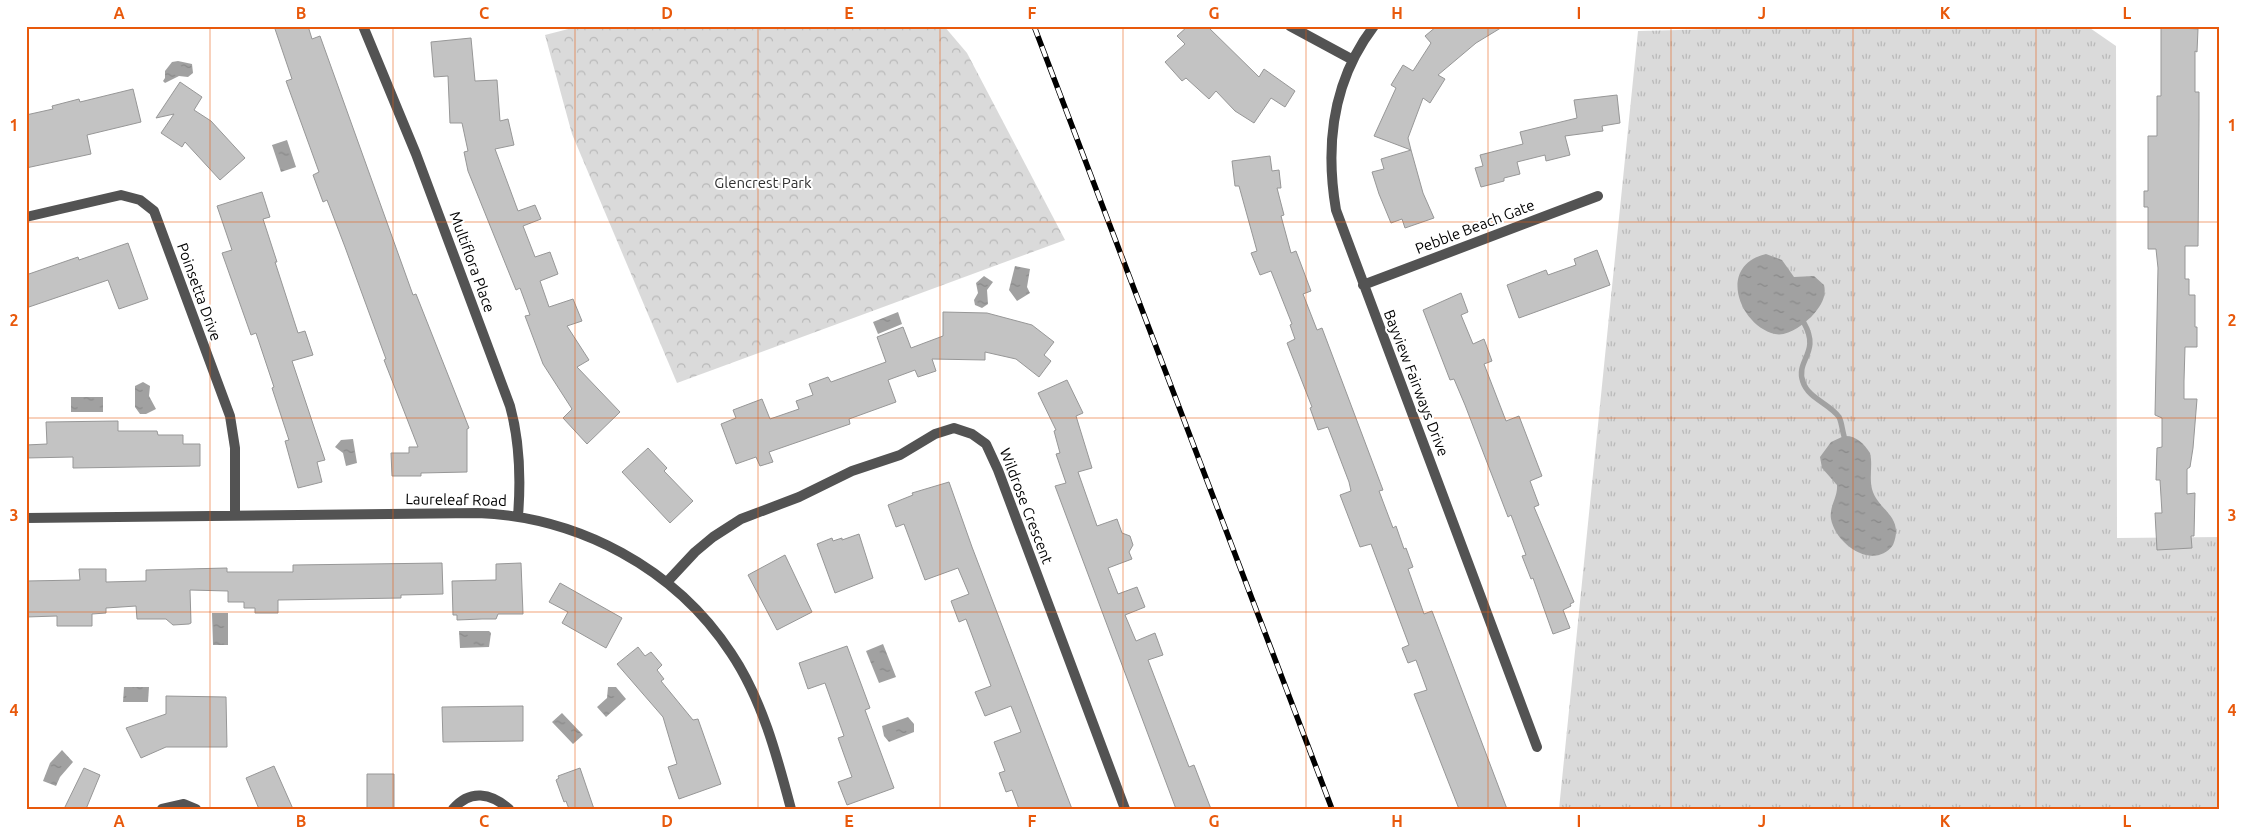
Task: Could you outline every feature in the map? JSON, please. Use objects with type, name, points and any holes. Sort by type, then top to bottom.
[{"type":"street","name":"Multiflora Place","points":[[363,26],[416,154],[510,406],[517,431],[520,486],[518,516]]},
{"type":"street","points":[[1290,26],[1353,60]]},
{"type":"street","name":"Bayview Fairways Drive","points":[[1374,26],[1353,60],[1344,81],[1335,115],[1331,139],[1330,173],[1336,210],[1537,746]]},
{"type":"street","name":"Poinsetta Drive","points":[[26,217],[121,195],[140,200],[154,211],[230,416],[236,448],[234,515]]},
{"type":"street","name":"Pebble Beach Gate","points":[[1363,285],[1598,196]]},
{"type":"street","name":"Wildrose Crescent","points":[[667,582],[695,552],[740,519],[799,497],[852,471],[900,454],[935,434],[954,428],[972,434],[986,444],[998,470],[1125,809]]},
{"type":"street","name":"Laureleaf Road","points":[[26,518],[478,513],[518,516],[558,525],[627,554],[667,582],[713,628],[732,654],[754,696],[766,727],[791,809]]},
{"type":"street","points":[[453,809],[468,796],[481,795],[494,797],[509,809]]},
{"type":"street","points":[[162,809],[184,804],[196,809]]},
{"type":"green space","name":"Glencrest Park","points":[[580,26],[944,26],[967,53],[1065,240],[677,383],[572,134],[545,35]]},
{"type":"green space","points":[[1835,26],[2087,26],[2116,46],[2117,538],[2220,537],[2220,809],[1559,809],[1638,31]]},
{"type":"water","points":[[178,61],[192,64],[193,73],[188,77],[179,76],[165,83],[163,81],[165,71],[172,62]]},
{"type":"water","points":[[287,140],[296,167],[281,172],[272,145]]},
{"type":"water","points":[[1766,254],[1782,260],[1794,277],[1814,276],[1824,285],[1825,289],[1824,298],[1815,313],[1800,326],[1785,334],[1775,334],[1763,329],[1752,320],[1739,296],[1738,282],[1741,270],[1751,261]]},
{"type":"water","points":[[1015,266],[1030,269],[1027,287],[1030,293],[1017,301],[1009,290]]},
{"type":"water","points":[[984,276],[993,282],[987,290],[988,304],[982,308],[975,305],[974,300],[978,293],[976,283]]},
{"type":"water","points":[[898,312],[902,324],[878,334],[873,322]]},
{"type":"water","points":[[143,382],[150,386],[149,396],[156,409],[146,414],[140,414],[135,407],[135,386]]},
{"type":"water","points":[[71,397],[103,397],[103,412],[71,412]]},
{"type":"water","points":[[1844,436],[1859,440],[1870,453],[1872,489],[1875,497],[1889,514],[1896,527],[1893,545],[1885,552],[1876,556],[1857,552],[1848,546],[1834,529],[1831,519],[1831,510],[1837,485],[1822,468],[1820,457],[1831,442]]},
{"type":"water","points":[[353,439],[357,463],[346,466],[343,453],[335,447],[341,440]]},
{"type":"water","points":[[212,613],[228,613],[228,645],[213,645]]},
{"type":"water","points":[[459,631],[489,631],[491,633],[489,647],[460,648]]},
{"type":"water","points":[[883,644],[896,677],[879,683],[866,651]]},
{"type":"water","points":[[124,687],[149,687],[148,702],[123,702]]},
{"type":"water","points":[[608,687],[616,687],[626,699],[606,717],[597,707],[607,698]]},
{"type":"water","points":[[562,713],[583,735],[573,744],[552,722]]},
{"type":"water","points":[[908,717],[914,724],[914,732],[889,742],[884,736],[882,726]]},
{"type":"water","points":[[62,750],[73,762],[60,777],[56,786],[43,781],[50,763]]},
{"type":"building","points":[[274,26],[308,26],[312,39],[320,36],[413,295],[416,294],[469,428],[467,429],[467,472],[421,473],[421,476],[392,476],[391,453],[409,453],[409,447],[418,447],[384,360],[386,359],[327,200],[323,202],[313,175],[319,172],[286,81],[292,79]]},
{"type":"building","points":[[1188,26],[1207,26],[1259,77],[1264,69],[1295,91],[1285,107],[1271,98],[1254,123],[1235,111],[1216,91],[1209,99],[1186,78],[1182,81],[1165,62],[1185,44],[1177,36]]},
{"type":"building","points":[[1437,26],[1504,26],[1476,43],[1438,75],[1445,79],[1430,103],[1423,98],[1408,138],[1411,150],[1374,136],[1396,88],[1391,85],[1403,65],[1413,71],[1431,43],[1425,36]]},
{"type":"building","points":[[2161,27],[2198,29],[2197,52],[2195,51],[2195,92],[2199,92],[2198,246],[2185,246],[2185,279],[2189,279],[2189,295],[2195,295],[2197,347],[2185,347],[2184,381],[2184,399],[2197,399],[2193,448],[2190,467],[2187,469],[2187,494],[2195,493],[2194,536],[2191,536],[2192,548],[2157,550],[2155,513],[2162,513],[2160,480],[2156,480],[2157,448],[2162,447],[2162,418],[2155,415],[2158,268],[2156,249],[2148,249],[2148,207],[2144,207],[2144,191],[2148,191],[2148,136],[2157,136],[2157,96],[2161,96]]},
{"type":"building","points":[[471,38],[475,81],[497,80],[500,121],[508,119],[514,145],[495,149],[518,211],[535,205],[541,219],[523,226],[535,257],[550,252],[558,274],[540,281],[549,307],[573,299],[582,321],[567,326],[589,360],[577,367],[620,412],[587,444],[563,418],[572,409],[543,364],[525,316],[530,315],[520,288],[516,290],[468,171],[464,152],[468,151],[462,123],[450,123],[448,76],[434,77],[431,42]]},
{"type":"building","points":[[180,82],[202,97],[194,110],[211,121],[245,158],[220,180],[185,142],[182,147],[161,133],[174,114],[156,118]]},
{"type":"building","points":[[133,89],[141,122],[87,135],[91,154],[26,168],[26,115],[53,109],[52,106],[79,99],[80,102]]},
{"type":"building","points":[[1617,95],[1620,123],[1602,126],[1603,131],[1565,136],[1570,155],[1546,161],[1545,155],[1517,162],[1520,174],[1504,178],[1504,181],[1481,187],[1475,168],[1483,166],[1480,155],[1523,144],[1520,132],[1577,118],[1574,100]]},
{"type":"building","points":[[1411,150],[1423,193],[1434,218],[1405,228],[1402,219],[1391,223],[1372,172],[1384,169],[1381,159]]},
{"type":"building","points":[[1270,156],[1272,171],[1279,170],[1281,188],[1277,188],[1284,215],[1281,216],[1291,253],[1296,251],[1311,291],[1303,294],[1317,330],[1322,328],[1383,490],[1379,491],[1393,528],[1396,526],[1404,549],[1406,548],[1413,567],[1408,569],[1424,614],[1432,611],[1507,809],[1459,809],[1414,694],[1427,690],[1416,660],[1408,663],[1402,648],[1409,645],[1371,544],[1360,547],[1340,495],[1351,491],[1349,482],[1328,427],[1318,430],[1310,408],[1312,407],[1287,343],[1295,339],[1290,325],[1292,324],[1271,271],[1260,275],[1251,253],[1257,251],[1239,186],[1235,186],[1232,161]]},
{"type":"building","points":[[262,192],[270,217],[263,219],[277,262],[275,262],[298,333],[305,331],[313,355],[292,361],[325,460],[317,462],[322,482],[298,488],[285,441],[289,440],[272,388],[274,387],[256,333],[251,335],[222,253],[232,250],[217,206]]},
{"type":"building","points":[[128,243],[148,299],[119,309],[108,280],[26,308],[26,275],[78,257],[79,260]]},
{"type":"building","points":[[1597,250],[1610,285],[1519,318],[1507,285],[1546,270],[1548,275],[1576,265],[1574,259]]},
{"type":"building","points":[[1461,293],[1468,312],[1461,315],[1473,344],[1484,339],[1492,361],[1484,364],[1506,421],[1519,416],[1542,476],[1530,481],[1539,505],[1534,507],[1574,602],[1563,610],[1570,628],[1553,634],[1533,578],[1531,579],[1522,556],[1526,555],[1511,515],[1508,517],[1465,405],[1454,379],[1450,380],[1423,310]]},
{"type":"building","points":[[943,312],[987,313],[1032,325],[1054,342],[1044,355],[1051,361],[1039,377],[1016,359],[985,352],[985,360],[932,359],[936,371],[918,377],[915,370],[888,380],[896,402],[849,419],[850,424],[769,452],[773,462],[760,466],[756,457],[736,464],[721,424],[736,418],[733,410],[762,399],[770,419],[799,409],[796,401],[813,395],[809,384],[828,377],[831,382],[886,362],[877,337],[903,327],[911,348],[943,336]]},
{"type":"building","points":[[1067,380],[1083,413],[1076,416],[1092,468],[1078,472],[1097,526],[1117,519],[1122,533],[1130,536],[1133,545],[1129,552],[1132,559],[1108,568],[1118,594],[1137,587],[1145,607],[1125,615],[1136,641],[1155,633],[1163,655],[1148,660],[1189,767],[1194,765],[1211,809],[1176,809],[1055,486],[1066,483],[1056,454],[1060,453],[1054,431],[1056,430],[1038,393]]},
{"type":"building","points":[[118,421],[118,431],[157,431],[158,435],[183,435],[183,444],[200,444],[200,466],[73,468],[73,457],[26,458],[26,445],[47,444],[46,422]]},
{"type":"building","points":[[648,448],[667,468],[664,471],[693,501],[670,523],[622,472]]},
{"type":"building","points":[[949,482],[1072,809],[1019,809],[1012,790],[1006,792],[999,773],[1005,771],[994,742],[1021,732],[1011,706],[985,716],[975,692],[991,686],[966,619],[959,622],[951,601],[969,594],[958,568],[925,580],[904,524],[896,527],[888,505],[913,495],[912,493]]},
{"type":"building","points":[[859,534],[873,578],[835,593],[817,544],[832,538],[833,541],[842,538],[842,540]]},
{"type":"building","points":[[785,555],[812,612],[777,630],[748,575]]},
{"type":"building","points":[[442,563],[443,594],[401,595],[401,598],[278,600],[278,613],[255,613],[255,608],[244,608],[244,602],[228,602],[228,591],[190,590],[191,623],[189,624],[173,625],[166,619],[137,619],[136,606],[106,608],[106,613],[92,614],[92,626],[57,626],[57,616],[26,617],[26,581],[80,580],[79,569],[106,569],[106,582],[146,581],[146,570],[227,568],[227,572],[293,572],[293,565]]},
{"type":"building","points":[[521,563],[523,614],[498,614],[496,619],[457,620],[457,615],[453,615],[452,581],[496,580],[496,564]]},
{"type":"building","points":[[560,583],[622,618],[606,648],[562,623],[568,612],[549,602]]},
{"type":"building","points":[[847,646],[870,708],[865,710],[894,788],[847,805],[838,782],[852,777],[838,738],[844,736],[825,683],[808,689],[799,663]]},
{"type":"building","points":[[638,647],[645,656],[651,652],[662,665],[657,670],[664,679],[661,681],[693,720],[698,719],[721,784],[679,799],[668,767],[677,764],[663,717],[617,664]]},
{"type":"building","points":[[166,696],[226,697],[227,747],[166,747],[141,758],[126,728],[166,714]]},
{"type":"building","points":[[523,706],[523,741],[443,742],[442,707]]},
{"type":"building","points":[[274,766],[293,809],[259,809],[246,778]]},
{"type":"building","points":[[84,768],[100,775],[86,809],[64,809]]},
{"type":"building","points":[[580,768],[594,809],[569,809],[566,801],[564,802],[556,780],[559,778],[558,776]]},
{"type":"building","points":[[367,774],[394,774],[394,809],[367,809]]},
{"type":"waterway","points":[[1804,323],[1809,333],[1810,342],[1802,368],[1803,382],[1814,397],[1839,417],[1844,436]]},
{"type":"railway","points":[[1034,26],[1332,809]]}]
